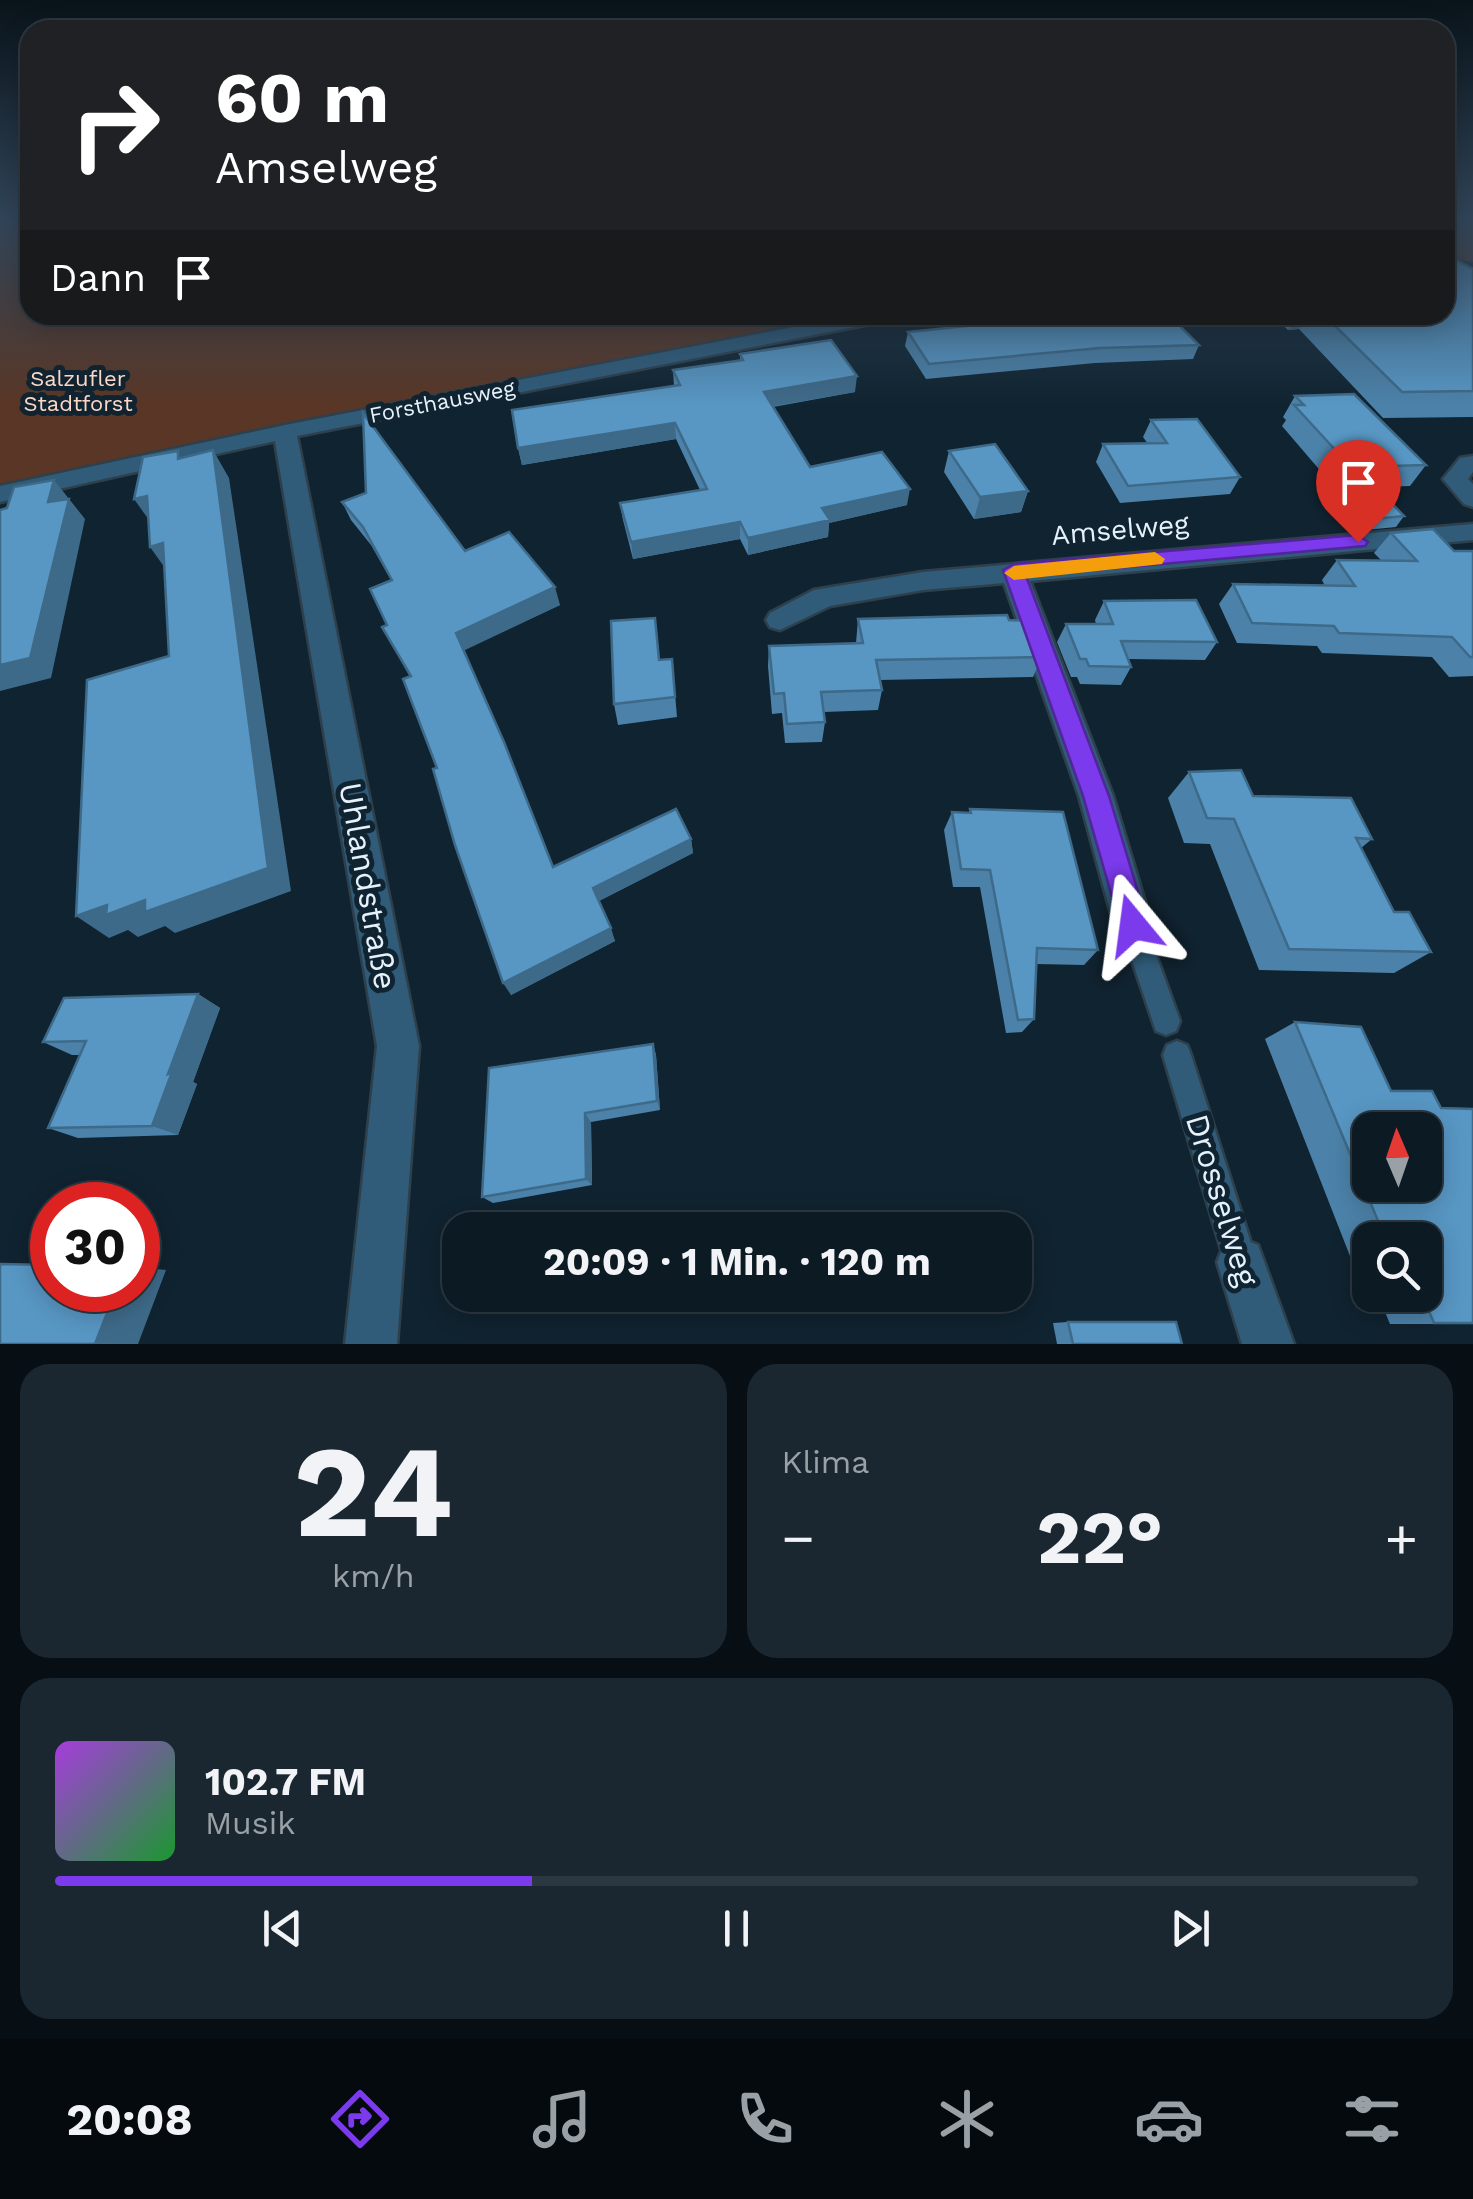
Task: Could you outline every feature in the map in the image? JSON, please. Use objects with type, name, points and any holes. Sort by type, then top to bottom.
[{"type":"street","name":"Forsthausweg","points":[[0,494],[285,432],[834,325]]},
{"type":"street","name":"Uhlandstraße","points":[[285,432],[398,1046],[370,1344]]},
{"type":"street","points":[[1473,463],[1468,463],[1455,479],[1473,499]]},
{"type":"street","name":"Amselweg","points":[[780,620],[824,597],[1014,570],[1473,532]]},
{"type":"street","points":[[1014,570],[1096,796],[1133,925]]},
{"type":"street","name":"Drosselweg","points":[[1241,1262],[1268,1344]]},
{"type":"lane","points":[[1133,925],[1166,1021]]},
{"type":"lane","name":"Drosselweg","points":[[1177,1055],[1241,1262]]},
{"type":"green space","name":"Salzufler Stadtforst","points":[[0,282],[20,282],[20,325],[801,325],[284,424],[0,486]]},
{"type":"building","points":[[1455,282],[1473,282],[1473,391],[1402,392],[1334,325],[1455,325]]},
{"type":"building","points":[[977,325],[1179,325],[1199,345],[1100,348],[929,364],[908,332]]},
{"type":"building","points":[[831,340],[857,376],[764,392],[810,467],[882,452],[910,489],[822,508],[830,520],[748,538],[740,522],[631,542],[620,503],[707,489],[675,423],[518,448],[512,410],[680,385],[673,370],[743,360],[740,354]]},
{"type":"building","points":[[1354,394],[1426,465],[1351,467],[1294,405],[1304,405],[1295,396]]},
{"type":"building","points":[[363,413],[465,551],[509,532],[555,587],[456,633],[553,867],[676,809],[691,839],[593,888],[611,928],[503,983],[455,845],[433,769],[437,768],[403,679],[411,676],[382,627],[387,625],[370,589],[392,580],[363,527],[342,502],[366,493]]},
{"type":"building","points":[[1197,419],[1240,477],[1128,486],[1103,444],[1167,443],[1151,420]]},
{"type":"building","points":[[995,444],[1028,491],[980,497],[949,451]]},
{"type":"building","points":[[213,450],[268,868],[145,912],[145,900],[106,915],[107,905],[76,916],[87,680],[169,656],[163,543],[150,547],[147,496],[134,499],[143,457],[178,451],[178,459]]},
{"type":"building","points":[[54,480],[48,502],[69,499],[30,658],[0,665],[0,510],[7,508],[14,487]]},
{"type":"building","points":[[1376,487],[1404,516],[1363,520],[1353,508]]},
{"type":"building","points":[[1433,529],[1454,551],[1473,551],[1473,657],[1452,637],[1339,633],[1334,626],[1252,623],[1233,584],[1355,586],[1337,560],[1417,561],[1391,533]]},
{"type":"building","points":[[1196,600],[1217,642],[1121,641],[1131,667],[1089,666],[1086,659],[1080,659],[1066,624],[1113,624],[1104,601]]},
{"type":"building","points":[[1007,615],[1009,620],[1029,621],[1042,657],[876,660],[882,690],[821,692],[825,722],[787,724],[784,693],[774,694],[769,646],[863,643],[858,619]]},
{"type":"building","points":[[655,618],[659,660],[672,659],[675,697],[614,704],[611,621]]},
{"type":"building","points":[[1241,770],[1253,796],[1351,798],[1372,839],[1356,838],[1394,912],[1409,912],[1431,952],[1289,949],[1234,819],[1207,818],[1189,772]]},
{"type":"building","points":[[970,809],[1063,812],[1098,950],[1037,948],[1034,1019],[1018,1020],[990,870],[961,869],[952,812],[971,813]]},
{"type":"building","points":[[198,994],[152,1126],[48,1128],[86,1041],[43,1042],[64,998]]},
{"type":"building","points":[[1295,1022],[1361,1027],[1391,1091],[1432,1091],[1441,1108],[1473,1109],[1473,1323],[1434,1323],[1429,1312],[1442,1312],[1442,1222],[1378,1222],[1370,1202],[1442,1202],[1442,1112],[1352,1112],[1352,1159]]},
{"type":"building","points":[[653,1044],[657,1101],[585,1113],[586,1179],[482,1197],[489,1068]]},
{"type":"building","points":[[0,1264],[30,1265],[30,1312],[107,1312],[95,1344],[0,1344]]},
{"type":"building","points":[[1068,1322],[1176,1322],[1182,1344],[1073,1344]]},
{"type":"slow traffic","points":[[1014,573],[1155,559]]},
{"type":"route","points":[[1133,925],[1096,796],[1014,570],[1358,542]]}]
